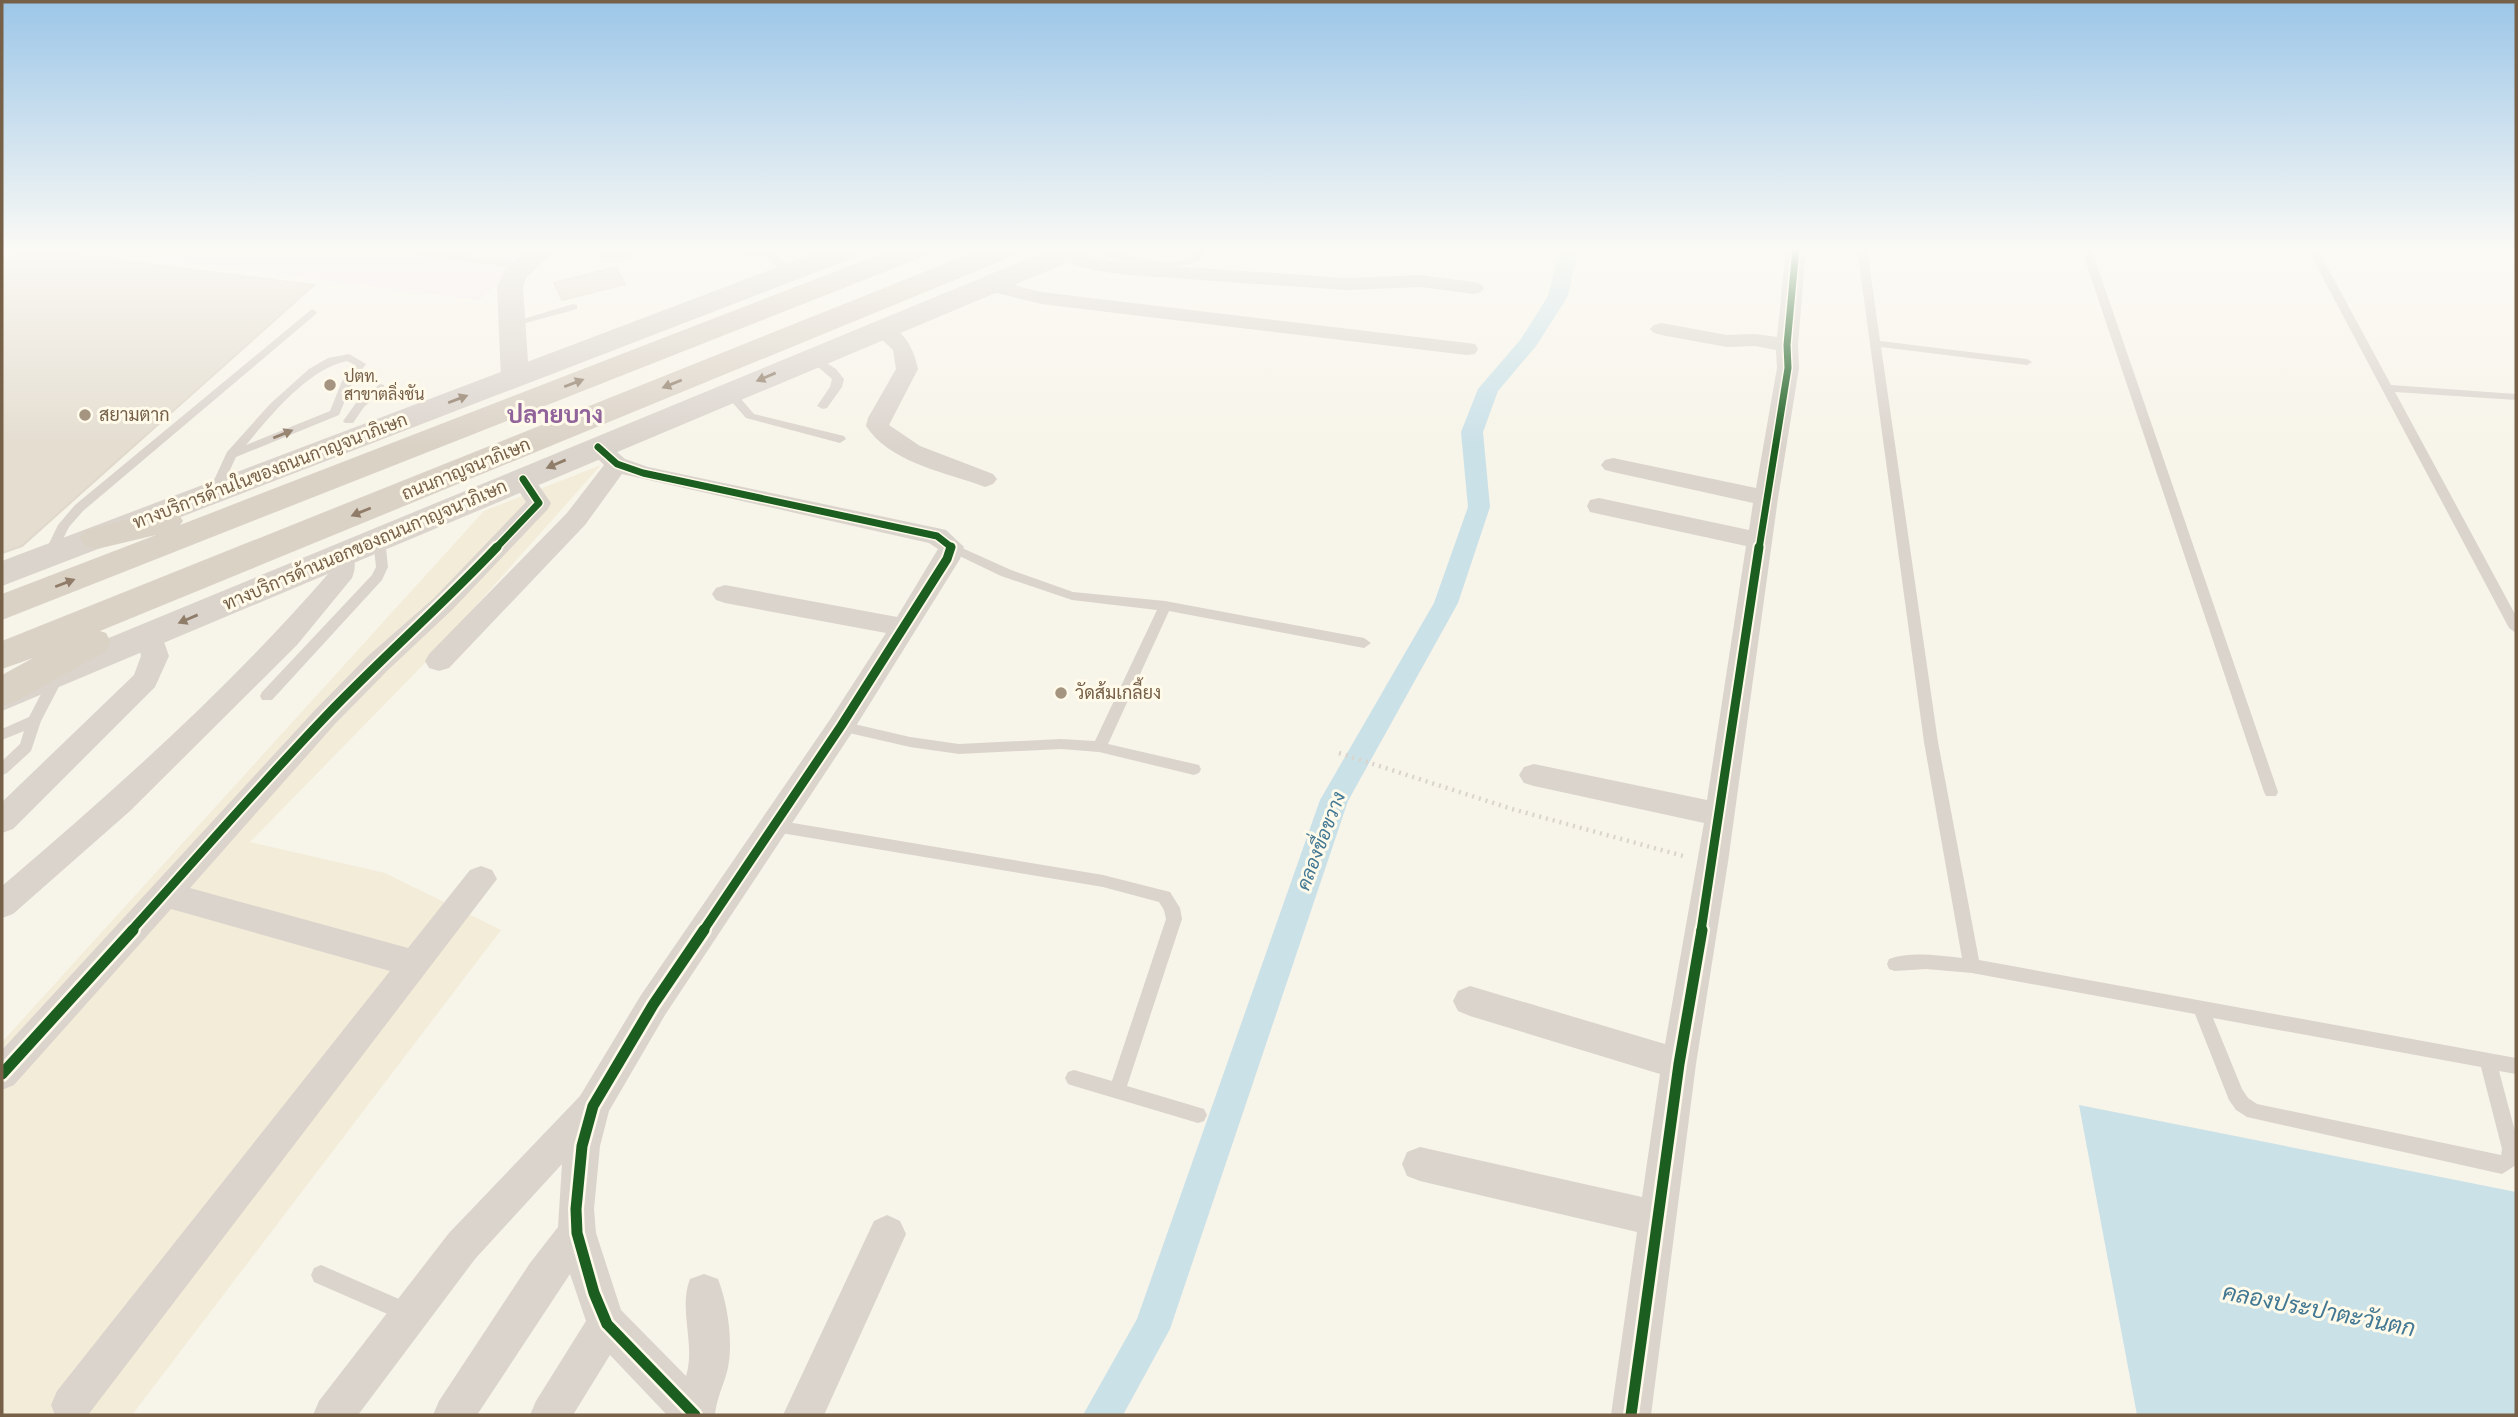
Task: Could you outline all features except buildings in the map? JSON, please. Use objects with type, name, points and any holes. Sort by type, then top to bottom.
[{"type":"highway","points":[[2,608],[750,314]]},
{"type":"highway","name":"ถนนกาญจนาภิเษก","points":[[2,656],[866,314]]},
{"type":"highway","points":[[97,538],[211,507],[394,444],[471,423]]},
{"type":"highway","points":[[2,692],[271,549]]},
{"type":"main road","name":"ทางบริการด้านในของถนนกาญจนาภิเษก","points":[[2,574],[214,493],[360,426],[515,377],[656,314]]},
{"type":"main road","name":"ทางบริการด้านนอกของถนนกาญจนาภิเษก","points":[[2,697],[523,479],[608,455],[730,393],[882,329],[907,314]]},
{"type":"street","points":[[511,314],[515,377]]},
{"type":"street","points":[[1179,314],[1467,349]]},
{"type":"street","points":[[1631,1415],[1679,1063],[1713,862],[1766,498],[1788,368],[1790,314]]},
{"type":"street","points":[[882,329],[903,348],[907,369],[878,418],[877,426],[882,434],[921,455],[985,479]]},
{"type":"street","points":[[1661,329],[1727,341],[1755,340],[1787,345]]},
{"type":"street","points":[[333,1415],[462,1245],[593,1106],[653,1005],[841,726],[947,559],[951,547],[937,537],[677,482],[608,455],[576,519],[439,661]]},
{"type":"street","points":[[1613,465],[1766,498]]},
{"type":"street","points":[[2,1074],[326,717],[378,663],[443,604],[538,503],[523,479]]},
{"type":"street","points":[[1599,506],[1760,541]]},
{"type":"street","points":[[2,905],[120,803],[288,638],[340,578],[343,569],[341,555]]},
{"type":"street","points":[[725,594],[902,627]]},
{"type":"street","points":[[2,821],[145,680],[155,656],[150,635]]},
{"type":"street","points":[[1534,775],[1720,814]]},
{"type":"street","points":[[71,1405],[481,879]]},
{"type":"street","points":[[165,894],[414,963]]},
{"type":"street","points":[[1470,1001],[1679,1063]]},
{"type":"street","points":[[593,1106],[578,1173],[577,1233],[594,1293],[607,1324],[695,1414],[708,1369],[709,1335],[704,1293]]},
{"type":"street","points":[[1420,1164],[1656,1218]]},
{"type":"street","points":[[453,1415],[577,1233]]},
{"type":"street","points":[[803,1415],[887,1234]]},
{"type":"street","points":[[550,1415],[607,1324]]},
{"type":"lane","points":[[49,556],[64,525],[79,508],[309,314]]},
{"type":"lane","points":[[511,324],[547,314]]},
{"type":"lane","points":[[1870,314],[1931,742],[1972,966]]},
{"type":"lane","points":[[2108,314],[2271,792]]},
{"type":"lane","points":[[2347,314],[2516,628]]},
{"type":"lane","points":[[1874,344],[2027,362]]},
{"type":"lane","points":[[214,493],[231,455],[268,414],[320,365],[334,358],[353,356],[361,364],[348,381],[335,413],[231,455]]},
{"type":"lane","points":[[814,358],[832,370],[838,379],[836,387],[823,406]]},
{"type":"lane","points":[[335,413],[360,426],[360,405],[380,387]]},
{"type":"lane","points":[[2387,388],[2429,392],[2468,391],[2516,397]]},
{"type":"lane","points":[[730,393],[750,416],[840,439]]},
{"type":"lane","points":[[267,696],[377,576],[382,567],[379,539]]},
{"type":"lane","points":[[951,547],[1006,573],[1072,596],[1165,606],[1364,643]]},
{"type":"lane","points":[[1099,747],[1165,606]]},
{"type":"lane","points":[[2,769],[26,747],[34,722],[58,674]]},
{"type":"lane","points":[[2,735],[34,722]]},
{"type":"lane","points":[[841,726],[910,742],[959,749],[1061,744],[1099,747],[1194,769]]},
{"type":"lane","points":[[775,826],[1103,881],[1164,897],[1172,908],[1174,919],[1117,1091]]},
{"type":"lane","points":[[1895,964],[1926,962],[1972,966],[2516,1066]]},
{"type":"lane","points":[[2201,1008],[2235,1094],[2242,1104],[2253,1111],[2502,1165],[2510,1159],[2511,1149],[2488,1062]]},
{"type":"lane","points":[[1074,1078],[1198,1115]]},
{"type":"lane","points":[[321,1275],[408,1313]]},
{"type":"path","points":[[1339,754],[1562,826],[1713,862]]},
{"type":"shaded area","points":[[601,465],[426,662],[250,842],[385,873],[501,930],[132,1415],[2,1415],[2,1042],[484,511]]},
{"type":"water","name":"คลองประปาตะวันตก","points":[[2079,1105],[2516,1192],[2516,1415],[2137,1415]]},
{"type":"waterway","name":"คลองขื่อขวาง","points":[[1102,1415],[1152,1329],[1334,800],[1446,603],[1479,507],[1472,432],[1488,389],[1529,342],[1547,314]]},
{"type":"cycle path","points":[[1631,1415],[1679,1064],[1713,862],[1766,498],[1788,368],[1790,314]]},
{"type":"cycle path","points":[[598,447],[617,464],[643,473],[937,536],[951,547],[947,559],[841,726],[653,1005],[593,1106],[582,1146],[576,1209],[577,1233],[594,1293],[607,1324],[695,1415]]},
{"type":"cycle path","points":[[2,1074],[325,717],[378,663],[443,604],[539,503],[523,479]]},
{"type":"place","name":"ปตท. สาขาตลิ่งชัน","points":[[330,385]]},
{"type":"place","name":"สยามตาก","points":[[85,415]]},
{"type":"place","name":"วัดส้มเกลี้ยง","points":[[1061,693]]},
{"type":"district","name":"ปลายบาง","points":[[555,414]]}]
